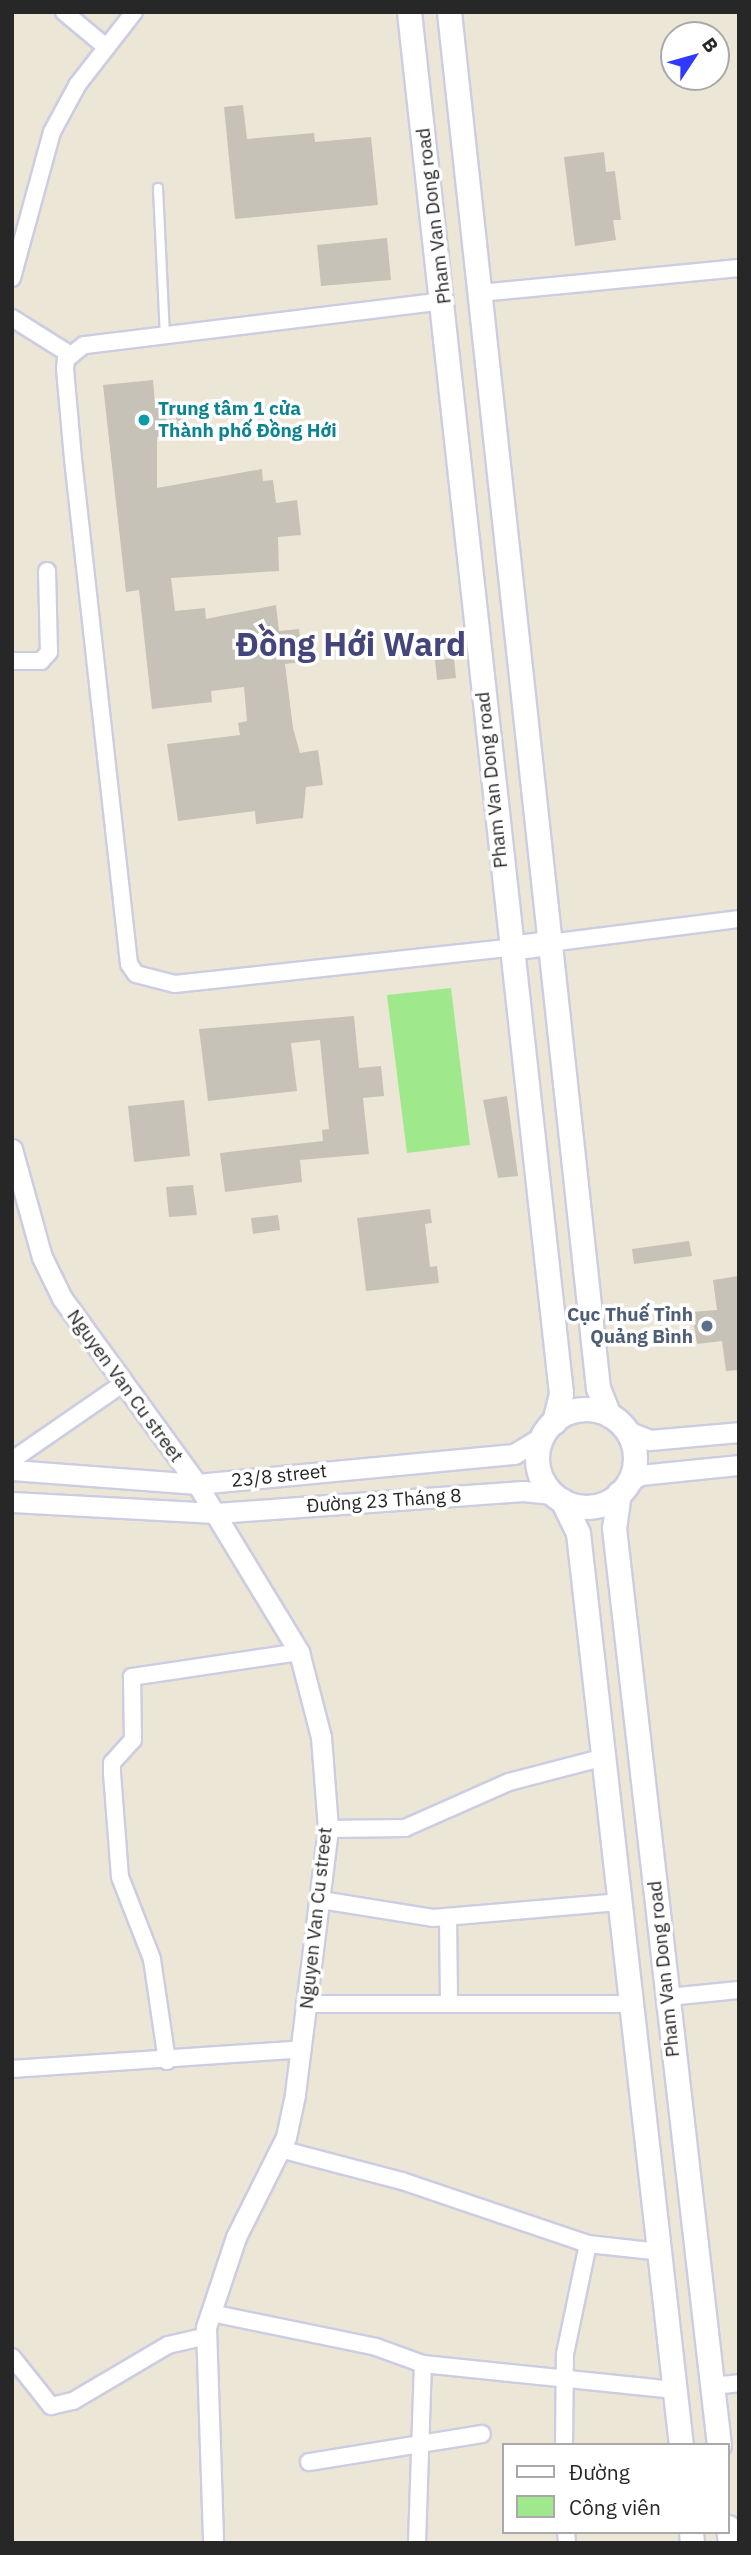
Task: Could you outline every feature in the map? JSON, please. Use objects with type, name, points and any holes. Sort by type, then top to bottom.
[{"type":"main road","name":"Pham Van Dong road","points":[[409,12],[444,301],[509,948],[561,1394],[548,1429]]},
{"type":"main road","name":"Pham Van Dong road","points":[[449,12],[598,1388],[617,1423]]},
{"type":"main road","points":[[444,301],[480,293]]},
{"type":"main road","points":[[509,948],[549,943]]},
{"type":"main road","points":[[581,1409],[617,1423],[635,1455],[624,1488],[585,1507],[558,1497],[539,1472],[548,1429],[581,1409]]},
{"type":"main road","name":"Pham Van Dong road","points":[[624,1488],[614,1528],[719,2443]]},
{"type":"main road","name":"Pham Van Dong road","points":[[558,1497],[578,1533],[681,2443]]},
{"type":"main road","points":[[675,2389],[712,2386]]},
{"type":"street","points":[[64,12],[106,47]]},
{"type":"street","points":[[12,278],[52,132],[106,47],[134,12]]},
{"type":"street","points":[[480,293],[739,268]]},
{"type":"street","points":[[444,301],[84,345],[71,355],[65,369],[73,459],[129,964],[136,974],[174,984],[509,948]]},
{"type":"street","points":[[12,318],[71,355]]},
{"type":"street","points":[[12,661],[41,661],[49,652],[47,572]]},
{"type":"street","points":[[549,943],[739,919]]},
{"type":"street","name":"Nguyen Van Cu street","points":[[13,1158],[42,1257],[62,1298],[197,1484],[299,1652],[321,1737],[328,1829],[302,2049],[281,2149],[236,2237],[206,2336],[213,2543]]},
{"type":"street","points":[[12,1460],[122,1384]]},
{"type":"street","points":[[617,1423],[650,1440],[739,1432]]},
{"type":"street","name":"23/8 street","points":[[12,1471],[197,1484],[514,1454],[548,1429]]},
{"type":"street","points":[[624,1488],[640,1475],[739,1465]]},
{"type":"street","name":"Đường 23 Tháng 8","points":[[216,1513],[523,1491],[558,1497]]},
{"type":"street","name":"23/8 street","points":[[12,1502],[216,1513]]},
{"type":"street","points":[[167,2061],[152,1959],[121,1877],[112,1763],[133,1740],[132,1677],[299,1652]]},
{"type":"street","points":[[328,1829],[405,1828],[509,1782],[605,1757]]},
{"type":"street","points":[[321,1900],[448,1917],[621,1902]]},
{"type":"street","points":[[448,1917],[449,2004]]},
{"type":"street","points":[[668,1997],[739,1990]]},
{"type":"street","points":[[308,2004],[632,2004]]},
{"type":"street","points":[[12,2069],[167,2061],[302,2049]]},
{"type":"street","points":[[281,2149],[402,2181],[588,2244],[660,2252]]},
{"type":"street","points":[[564,2443],[562,2382],[588,2244]]},
{"type":"street","points":[[211,2313],[376,2347],[423,2364],[562,2382],[675,2389]]},
{"type":"street","points":[[12,2357],[18,2372],[51,2406],[73,2401],[167,2346],[206,2336]]},
{"type":"street","points":[[417,2543],[423,2364]]},
{"type":"street","points":[[712,2386],[739,2383]]},
{"type":"street","points":[[309,2462],[419,2441],[482,2434]]},
{"type":"lane","points":[[158,188],[165,334]]},
{"type":"green space","points":[[451,988],[470,1145],[407,1153],[387,995]]},
{"type":"building","points":[[243,105],[247,139],[314,133],[315,142],[371,137],[378,205],[235,219],[224,107]]},
{"type":"building","points":[[604,152],[606,172],[615,171],[621,220],[613,220],[616,240],[575,246],[564,157]]},
{"type":"building","points":[[387,238],[391,280],[321,286],[317,245]]},
{"type":"building","points":[[153,380],[155,405],[181,403],[184,434],[157,437],[157,488],[262,469],[263,481],[273,480],[276,503],[297,500],[301,535],[278,537],[279,571],[171,578],[175,611],[205,608],[206,619],[276,605],[279,631],[299,629],[303,662],[285,664],[293,728],[300,753],[318,750],[323,785],[306,787],[303,818],[256,824],[255,811],[178,821],[167,744],[240,735],[238,723],[247,721],[244,687],[211,691],[212,702],[152,709],[139,590],[126,592],[103,385]]},
{"type":"building","points":[[454,658],[456,678],[437,680],[435,660]]},
{"type":"building","points":[[354,1016],[359,1068],[381,1066],[384,1096],[363,1098],[369,1154],[300,1160],[302,1182],[225,1192],[220,1153],[323,1141],[322,1130],[329,1129],[320,1040],[291,1043],[297,1091],[208,1101],[199,1029]]},
{"type":"building","points":[[507,1096],[518,1176],[498,1178],[483,1100]]},
{"type":"building","points":[[184,1100],[190,1156],[134,1162],[128,1106]]},
{"type":"building","points":[[193,1185],[197,1215],[169,1217],[166,1187]]},
{"type":"building","points":[[430,1209],[432,1223],[425,1224],[430,1267],[437,1266],[439,1283],[366,1291],[357,1218]]},
{"type":"building","points":[[278,1215],[280,1230],[253,1234],[251,1218]]},
{"type":"building","points":[[689,1241],[692,1256],[634,1264],[632,1249]]},
{"type":"building","points":[[739,1276],[739,1370],[726,1371],[722,1341],[697,1344],[692,1312],[717,1310],[713,1280]]},
{"type":"place","name":"Trung tâm 1 cửa Thành phố Đồng Hới","points":[[144,420]]},
{"type":"place","name":"Cục Thuế Tỉnh Quảng Bình","points":[[707,1326]]},
{"type":"district","name":"Đồng Hới Ward","points":[[351,644]]}]
